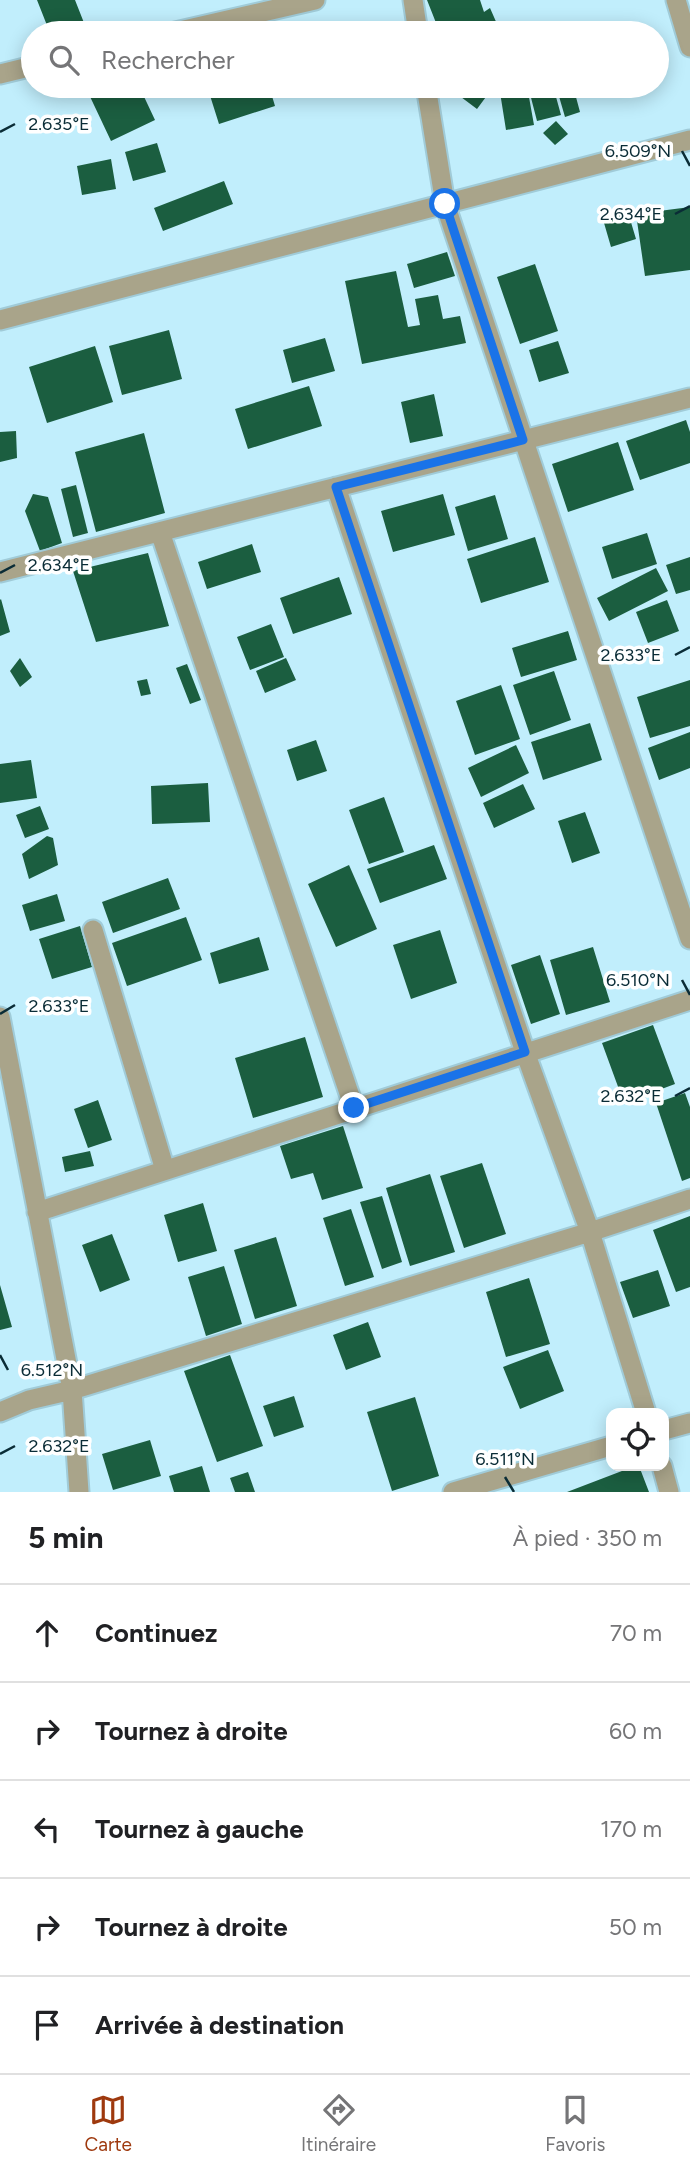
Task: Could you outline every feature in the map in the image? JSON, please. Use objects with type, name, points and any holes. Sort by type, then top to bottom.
[{"type":"street","points":[[223,21],[315,0]]},
{"type":"street","points":[[413,0],[416,21]]},
{"type":"street","points":[[676,0],[690,47]]},
{"type":"street","points":[[0,74],[21,69]]},
{"type":"street","points":[[428,98],[445,204],[690,939]]},
{"type":"street","points":[[0,320],[690,141]]},
{"type":"street","points":[[0,572],[690,398]]},
{"type":"street","points":[[336,487],[525,1052],[590,1232],[644,1408]]},
{"type":"street","points":[[160,532],[354,1108]]},
{"type":"street","points":[[93,930],[165,1170]]},
{"type":"street","points":[[37,1212],[690,1000]]},
{"type":"street","points":[[0,1017],[72,1390],[79,1492]]},
{"type":"street","points":[[0,1412],[29,1400],[72,1390],[690,1199]]},
{"type":"street","points":[[669,1429],[690,1423]]},
{"type":"street","points":[[453,1492],[606,1447]]},
{"type":"street","points":[[663,1471],[669,1492]]},
{"type":"building","points":[[37,0],[75,0],[83,21],[45,21]]},
{"type":"building","points":[[427,0],[480,0],[484,12],[490,8],[496,21],[435,21]]},
{"type":"building","points":[[91,98],[145,98],[155,120],[111,141]]},
{"type":"building","points":[[211,98],[273,98],[275,106],[219,124]]},
{"type":"building","points":[[462,98],[485,98],[477,109]]},
{"type":"building","points":[[501,98],[529,98],[534,125],[506,130]]},
{"type":"building","points":[[531,98],[556,98],[561,115],[537,121]]},
{"type":"building","points":[[559,98],[576,98],[580,112],[565,117]]},
{"type":"building","points":[[556,121],[568,134],[555,145],[543,133]]},
{"type":"building","points":[[157,143],[166,172],[133,181],[125,152]]},
{"type":"building","points":[[111,159],[116,189],[82,195],[77,166]]},
{"type":"building","points":[[224,181],[233,204],[163,231],[154,208]]},
{"type":"building","points":[[690,207],[690,270],[645,276],[636,214]]},
{"type":"building","points":[[627,209],[636,239],[611,247],[602,216]]},
{"type":"building","points":[[447,252],[455,276],[414,288],[407,264]]},
{"type":"building","points":[[535,264],[558,331],[520,344],[497,277]]},
{"type":"building","points":[[396,271],[408,327],[420,325],[415,299],[438,295],[443,319],[460,316],[466,343],[362,364],[345,281]]},
{"type":"building","points":[[169,330],[182,379],[122,395],[109,346]]},
{"type":"building","points":[[325,338],[335,371],[292,383],[283,350]]},
{"type":"building","points":[[558,341],[569,373],[539,382],[529,350]]},
{"type":"building","points":[[95,346],[113,402],[47,423],[29,367]]},
{"type":"building","points":[[309,386],[322,426],[248,449],[235,409]]},
{"type":"building","points":[[434,394],[443,436],[410,443],[401,402]]},
{"type":"building","points":[[686,420],[690,432],[690,463],[640,480],[626,441]]},
{"type":"building","points":[[16,431],[17,458],[0,462],[0,432]]},
{"type":"building","points":[[144,433],[165,513],[96,532],[75,452]]},
{"type":"building","points":[[618,442],[634,490],[568,512],[552,464]]},
{"type":"building","points":[[76,485],[88,533],[73,537],[61,489]]},
{"type":"building","points":[[33,494],[48,497],[62,543],[40,551],[25,511]]},
{"type":"building","points":[[443,494],[455,535],[393,552],[381,511]]},
{"type":"building","points":[[495,495],[508,539],[468,551],[455,507]]},
{"type":"building","points":[[647,533],[657,564],[612,579],[602,547]]},
{"type":"building","points":[[535,537],[549,582],[481,603],[467,559]]},
{"type":"building","points":[[252,544],[261,572],[207,589],[198,562]]},
{"type":"building","points":[[148,553],[169,626],[96,642],[73,571]]},
{"type":"building","points":[[690,557],[690,590],[676,594],[666,565]]},
{"type":"building","points":[[656,568],[668,591],[609,621],[597,598]]},
{"type":"building","points":[[339,577],[352,614],[293,634],[280,598]]},
{"type":"building","points":[[0,600],[10,632],[0,636]]},
{"type":"building","points":[[667,600],[679,631],[648,643],[636,612]]},
{"type":"building","points":[[271,624],[284,657],[250,670],[237,637]]},
{"type":"building","points":[[568,631],[577,660],[521,677],[512,648]]},
{"type":"building","points":[[20,658],[32,677],[20,687],[10,671]]},
{"type":"building","points":[[286,658],[296,680],[265,693],[256,671]]},
{"type":"building","points":[[187,664],[201,700],[190,704],[176,668]]},
{"type":"building","points":[[554,671],[571,720],[530,735],[513,685]]},
{"type":"building","points":[[147,679],[151,694],[141,696],[137,681]]},
{"type":"building","points":[[690,680],[690,726],[650,738],[637,697]]},
{"type":"building","points":[[501,685],[520,739],[475,755],[456,701]]},
{"type":"building","points":[[590,723],[602,760],[543,780],[531,742]]},
{"type":"building","points":[[690,732],[690,768],[659,780],[648,748]]},
{"type":"building","points":[[316,740],[327,771],[297,781],[287,750]]},
{"type":"building","points":[[516,745],[529,773],[481,797],[468,768]]},
{"type":"building","points":[[31,760],[37,798],[0,803],[0,764]]},
{"type":"building","points":[[208,783],[210,822],[152,824],[151,786]]},
{"type":"building","points":[[523,784],[535,809],[494,828],[483,803]]},
{"type":"building","points":[[384,797],[404,852],[369,864],[349,810]]},
{"type":"building","points":[[40,806],[49,829],[25,838],[16,815]]},
{"type":"building","points":[[585,812],[600,853],[572,863],[558,821]]},
{"type":"building","points":[[47,836],[53,838],[58,865],[29,879],[22,854]]},
{"type":"building","points":[[434,845],[447,879],[380,903],[367,869]]},
{"type":"building","points":[[349,865],[377,929],[336,947],[308,884]]},
{"type":"building","points":[[168,878],[180,909],[113,933],[102,902]]},
{"type":"building","points":[[57,894],[65,921],[30,931],[22,905]]},
{"type":"building","points":[[186,917],[202,960],[127,986],[112,943]]},
{"type":"building","points":[[80,926],[92,967],[52,979],[39,939]]},
{"type":"building","points":[[440,930],[457,983],[411,999],[393,945]]},
{"type":"building","points":[[259,937],[269,970],[219,984],[210,953]]},
{"type":"building","points":[[593,947],[610,1002],[566,1015],[550,960]]},
{"type":"building","points":[[540,955],[560,1014],[531,1024],[511,965]]},
{"type":"building","points":[[653,1025],[675,1084],[624,1103],[602,1043]]},
{"type":"building","points":[[305,1037],[323,1097],[253,1118],[235,1058]]},
{"type":"building","points":[[685,1093],[690,1107],[690,1178],[682,1181],[656,1103]]},
{"type":"building","points":[[98,1100],[112,1140],[88,1148],[74,1109]]},
{"type":"building","points":[[343,1126],[363,1188],[322,1200],[313,1173],[291,1179],[280,1146]]},
{"type":"building","points":[[90,1151],[94,1166],[65,1172],[62,1157]]},
{"type":"building","points":[[482,1163],[506,1234],[464,1248],[440,1176]]},
{"type":"building","points":[[430,1174],[455,1252],[410,1266],[386,1188]]},
{"type":"building","points":[[382,1196],[402,1262],[382,1269],[360,1202]]},
{"type":"building","points":[[203,1203],[217,1251],[178,1262],[164,1215]]},
{"type":"building","points":[[351,1209],[374,1277],[345,1286],[323,1218]]},
{"type":"building","points":[[690,1216],[690,1287],[676,1292],[653,1230]]},
{"type":"building","points":[[112,1234],[130,1280],[100,1292],[82,1245]]},
{"type":"building","points":[[276,1237],[297,1306],[255,1319],[234,1250]]},
{"type":"building","points":[[224,1266],[242,1324],[206,1336],[188,1277]]},
{"type":"building","points":[[658,1270],[670,1306],[633,1318],[620,1282]]},
{"type":"building","points":[[529,1278],[550,1344],[506,1357],[486,1292]]},
{"type":"building","points":[[0,1285],[12,1327],[0,1330]]},
{"type":"building","points":[[368,1322],[381,1357],[346,1370],[333,1335]]},
{"type":"building","points":[[548,1350],[564,1391],[520,1409],[503,1367]]},
{"type":"building","points":[[230,1355],[263,1446],[217,1462],[184,1371]]},
{"type":"building","points":[[294,1396],[304,1427],[274,1437],[263,1406]]},
{"type":"building","points":[[415,1397],[439,1476],[392,1491],[367,1412]]},
{"type":"building","points":[[150,1440],[161,1476],[113,1490],[102,1454]]},
{"type":"building","points":[[202,1466],[210,1492],[174,1492],[169,1476]]},
{"type":"building","points":[[622,1471],[641,1471],[649,1492],[567,1492]]},
{"type":"building","points":[[248,1472],[255,1492],[235,1492],[230,1478]]},
{"type":"route","points":[[354,1108],[525,1052],[336,487],[523,440],[445,204]]}]
